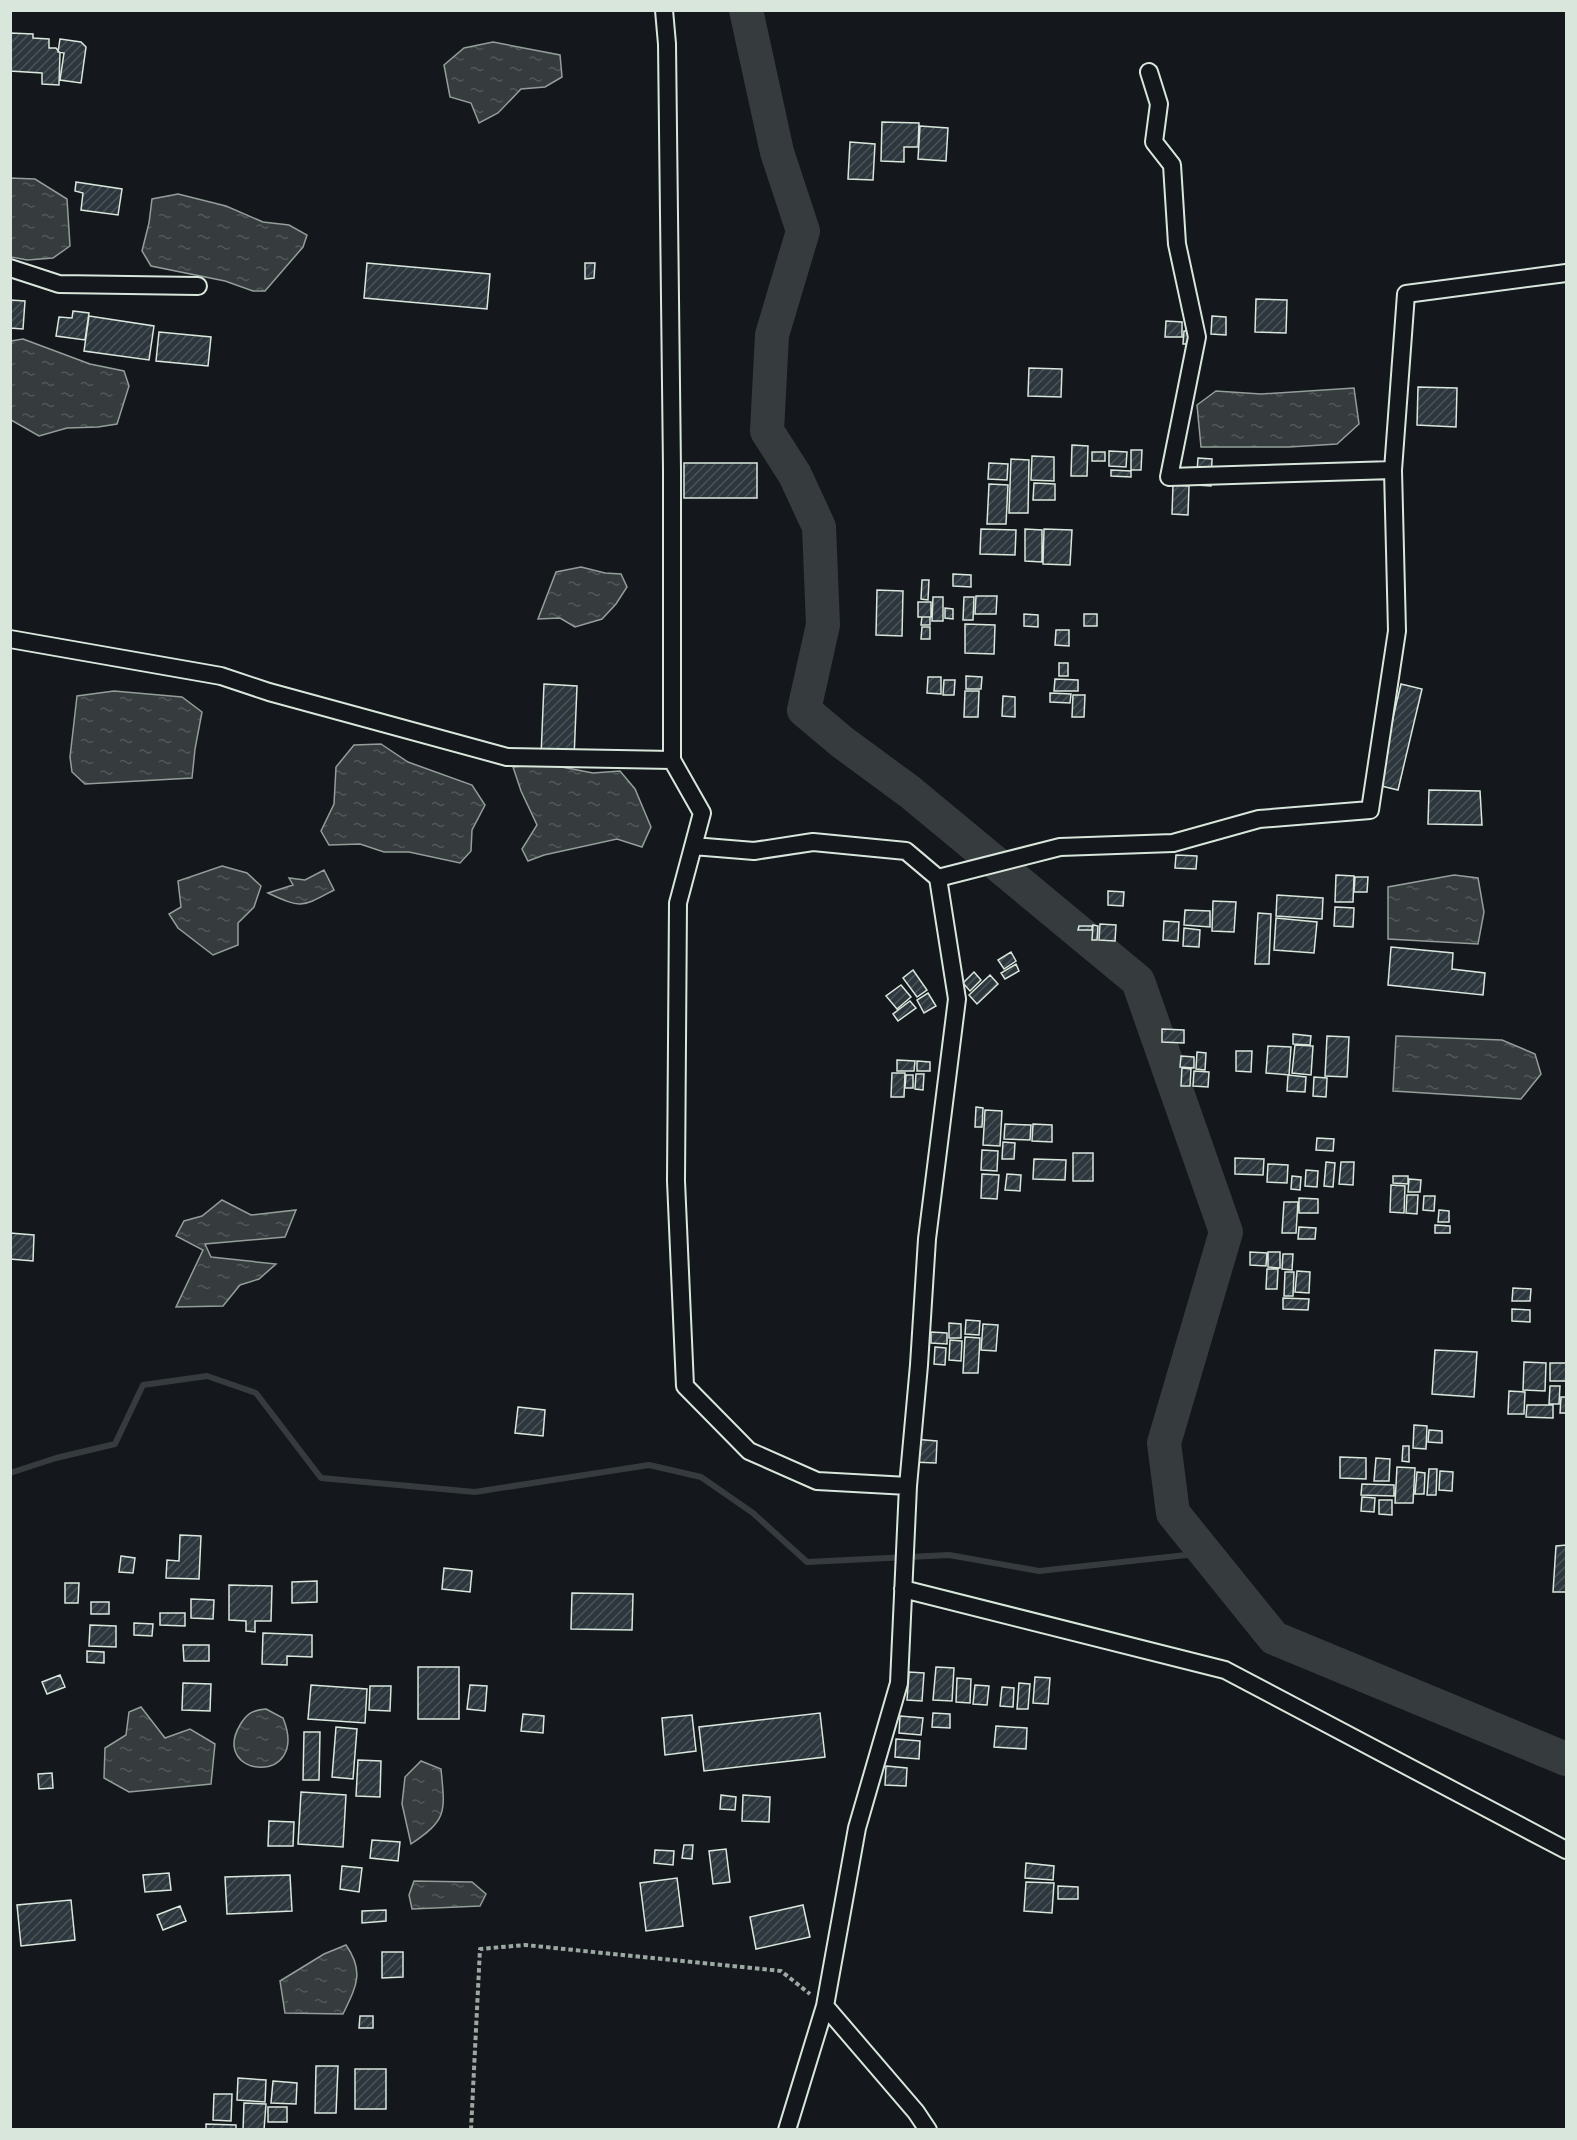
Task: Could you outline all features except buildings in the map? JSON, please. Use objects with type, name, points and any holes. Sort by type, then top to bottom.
[{"type":"street","points":[[664,10],[667,44],[672,469],[672,760],[702,813],[678,903],[676,1181],[685,1386],[749,1451],[817,1481],[908,1486]]},
{"type":"street","points":[[1149,72],[1159,104],[1154,142],[1172,165],[1177,244],[1197,337],[1169,477],[1393,470]]},
{"type":"street","points":[[10,268],[59,284],[198,286]]},
{"type":"street","points":[[938,878],[1060,847],[1173,843],[1260,819],[1370,810],[1397,631],[1393,470],[1406,294],[1566,273]]},
{"type":"street","points":[[10,639],[221,676],[280,695],[507,757],[672,760]]},
{"type":"street","points":[[693,846],[754,851],[813,842],[906,852],[938,878],[957,999],[927,1239],[908,1486],[899,1683],[857,1828],[825,2006],[787,2130]]},
{"type":"street","points":[[903,1589],[1225,1670],[1566,1850]]},
{"type":"street","points":[[825,2006],[916,2112],[928,2130]]},
{"type":"path","points":[[471,2130],[480,1949],[525,1945],[781,1971],[825,2006]]},
{"type":"water","points":[[493,42],[560,55],[562,77],[545,87],[521,89],[498,113],[479,123],[471,103],[450,97],[444,65],[464,48]]},
{"type":"water","points":[[10,178],[35,179],[67,199],[70,246],[53,258],[27,260],[11,257]]},
{"type":"water","points":[[178,194],[226,206],[263,222],[289,225],[307,235],[303,247],[265,291],[253,291],[225,281],[151,266],[142,251],[152,199]]},
{"type":"water","points":[[23,339],[90,364],[124,371],[129,386],[117,424],[67,428],[39,436],[11,420],[11,341]]},
{"type":"water","points":[[1354,388],[1359,424],[1337,444],[1289,447],[1201,447],[1197,405],[1216,391],[1261,394]]},
{"type":"water","points":[[581,567],[621,574],[627,587],[616,604],[602,619],[575,627],[560,618],[538,619],[556,572]]},
{"type":"water","points":[[114,691],[182,697],[202,712],[192,778],[85,784],[72,772],[70,757],[77,696]]},
{"type":"water","points":[[381,744],[408,762],[472,785],[485,805],[472,830],[471,851],[460,863],[409,852],[384,852],[360,844],[329,845],[321,831],[334,804],[336,767],[354,745]]},
{"type":"water","points":[[546,764],[593,773],[620,771],[635,789],[651,827],[642,847],[617,839],[544,855],[528,861],[522,849],[537,825],[513,767]]},
{"type":"water","points":[[222,866],[247,873],[261,886],[254,907],[238,923],[238,945],[213,955],[178,928],[169,914],[181,907],[178,881]]},
{"type":"water","points":[[324,870],[334,890],[308,903],[295,904],[268,893],[293,885],[289,878],[305,880]]},
{"type":"water","points":[[1454,875],[1478,878],[1484,912],[1478,944],[1388,939],[1388,887]]},
{"type":"water","points":[[1396,1036],[1502,1040],[1535,1054],[1541,1074],[1521,1099],[1393,1091]]},
{"type":"water","points":[[222,1200],[251,1215],[296,1210],[285,1237],[205,1244],[211,1257],[276,1264],[259,1279],[240,1285],[223,1306],[176,1307],[203,1250],[176,1236],[184,1221],[202,1216]]},
{"type":"water","points":[[141,1707],[165,1738],[190,1729],[215,1744],[211,1784],[129,1792],[104,1778],[105,1748],[126,1735],[129,1712]]},
{"type":"water","points":[[266,1709],[283,1718],[288,1740],[284,1756],[274,1765],[260,1767],[247,1764],[238,1756],[234,1743],[245,1718],[254,1711]]},
{"type":"water","points":[[421,1761],[441,1769],[443,1805],[438,1821],[411,1844],[402,1804],[405,1777]]},
{"type":"water","points":[[414,1881],[472,1882],[486,1894],[480,1906],[412,1909],[409,1895]]},
{"type":"water","points":[[346,1945],[357,1972],[352,1996],[343,2014],[285,2013],[280,1981],[324,1954]]},
{"type":"waterway","points":[[746,10],[777,152],[803,231],[772,335],[767,431],[795,475],[819,527],[823,625],[804,710],[842,742],[910,792],[1138,981],[1226,1232],[1164,1443],[1173,1513],[1274,1638],[1566,1759]]},
{"type":"waterway","points":[[10,1473],[56,1458],[115,1444],[143,1385],[207,1376],[256,1393],[321,1478],[475,1492],[649,1465],[701,1477],[753,1513],[807,1562],[949,1555],[1039,1571],[1205,1553]]}]
